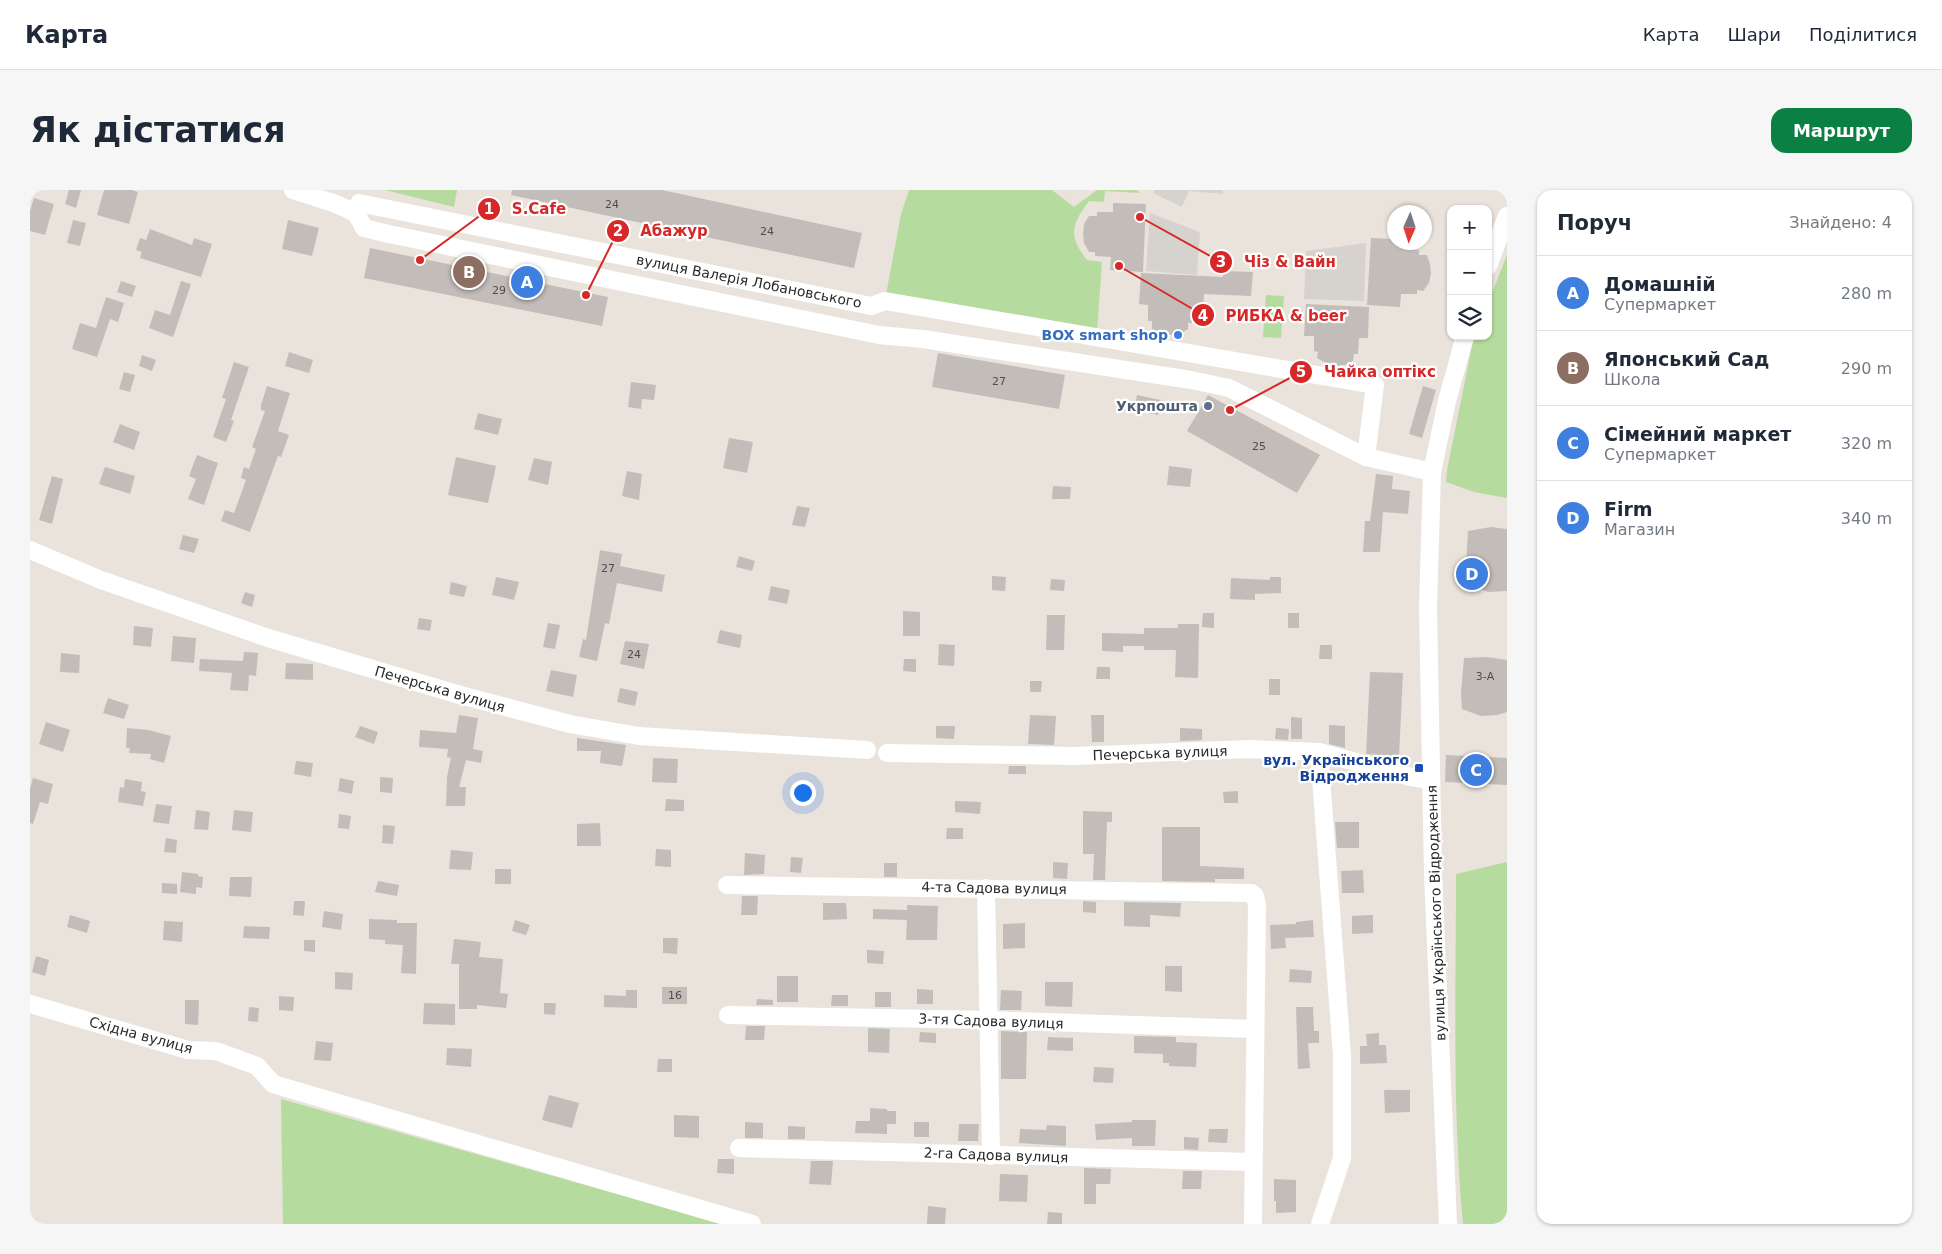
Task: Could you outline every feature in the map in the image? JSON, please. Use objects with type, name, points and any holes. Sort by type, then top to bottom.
[{"type":"street","name":"вулиця Валерія Лобановського","points":[[293,190],[336,204],[356,213],[364,228],[389,234],[869,333],[922,339],[1191,380],[1229,388],[1366,457],[1432,472]]},
{"type":"street","name":"вулиця Валерія Лобановського","points":[[356,213],[359,203],[871,306],[885,301],[1375,385],[1366,457]]},
{"type":"street","points":[[1492,255],[1507,216]]},
{"type":"street","name":"вулиця Українського Відродження","points":[[1448,1224],[1432,874],[1428,607],[1432,472],[1446,406],[1464,340]]},
{"type":"street","name":"Печерська вулиця","points":[[30,550],[101,580],[268,638],[460,695],[562,722],[639,736],[867,750]]},
{"type":"street","name":"Печерська вулиця","points":[[887,753],[1073,756],[1249,750],[1319,752],[1411,777],[1431,780]]},
{"type":"street","points":[[1319,752],[1342,1055],[1342,1158],[1320,1224]]},
{"type":"street","name":"4-та Садова вулиця","points":[[728,885],[1252,893],[1256,900],[1255,1029]]},
{"type":"street","points":[[986,888],[991,1156]]},
{"type":"street","name":"Східна вулиця","points":[[30,1004],[188,1050],[216,1051],[257,1066],[273,1084],[752,1224]]},
{"type":"street","name":"3-тя Садова вулиця","points":[[728,1015],[989,1020],[1255,1029]]},
{"type":"street","points":[[1253,1224],[1255,1029]]},
{"type":"street","name":"2-га Садова вулиця","points":[[739,1148],[1253,1162]]},
{"type":"green space","points":[[385,190],[457,190],[454,207]]},
{"type":"green space","points":[[909,190],[1052,190],[1074,207],[1097,190],[1137,190],[1140,193],[1105,191],[1104,202],[1089,201],[1075,224],[1075,237],[1081,252],[1087,260],[1102,262],[1097,332],[886,295],[901,214]]},
{"type":"green space","points":[[1507,255],[1507,498],[1474,492],[1446,482],[1472,346],[1474,340],[1492,340],[1492,293]]},
{"type":"green space","points":[[1266,295],[1284,296],[1281,338],[1263,337]]},
{"type":"green space","points":[[1507,862],[1507,1224],[1463,1224],[1456,1093],[1456,874]]},
{"type":"green space","points":[[281,1099],[723,1224],[283,1224]]},
{"type":"shaded area","points":[[1155,190],[1223,190],[1223,194],[1189,191],[1182,207],[1153,193]]},
{"type":"shaded area","points":[[1150,213],[1200,232],[1197,275],[1146,271]]},
{"type":"shaded area","points":[[1366,243],[1364,301],[1304,299],[1306,251]]},
{"type":"building","points":[[69,190],[81,190],[76,208],[65,204]]},
{"type":"building","points":[[104,190],[132,190],[138,192],[129,224],[97,215]]},
{"type":"building","points":[[512,190],[662,190],[862,233],[854,268],[682,232],[665,224],[665,228],[511,195]]},
{"type":"building","points":[[34,198],[54,204],[45,235],[30,231],[30,211]]},
{"type":"building","points":[[1113,203],[1146,204],[1143,272],[1110,270],[1111,257],[1095,256],[1095,252],[1089,252],[1084,243],[1084,224],[1089,216],[1097,216],[1097,212],[1113,212]]},
{"type":"building","points":[[73,220],[86,223],[80,246],[67,243]]},
{"type":"building","points":[[288,220],[319,228],[312,256],[282,249]]},
{"type":"building","points":[[150,229],[192,245],[194,238],[212,244],[201,277],[140,258],[142,252],[136,250],[140,238],[146,240]]},
{"type":"building","points":[[1371,238],[1387,239],[1387,250],[1419,250],[1419,255],[1427,255],[1431,273],[1429,283],[1423,291],[1417,290],[1417,294],[1401,294],[1400,307],[1367,305]]},
{"type":"building","points":[[370,248],[608,297],[602,326],[364,278]]},
{"type":"building","points":[[1223,271],[1253,272],[1251,296],[1204,294],[1203,308],[1193,307],[1192,323],[1188,323],[1188,329],[1179,334],[1170,335],[1152,329],[1152,321],[1148,321],[1148,305],[1139,304],[1141,273],[1223,277]]},
{"type":"building","points":[[121,281],[136,286],[132,297],[117,292]]},
{"type":"building","points":[[181,281],[191,284],[173,337],[149,328],[155,310],[170,315]]},
{"type":"building","points":[[106,297],[124,303],[118,322],[110,319],[97,357],[72,349],[80,323],[96,328]]},
{"type":"building","points":[[1306,304],[1369,307],[1368,338],[1359,338],[1358,354],[1354,354],[1353,361],[1345,365],[1335,366],[1317,358],[1318,352],[1314,351],[1314,336],[1304,336]]},
{"type":"building","points":[[289,352],[313,360],[309,373],[285,366]]},
{"type":"building","points":[[938,353],[1065,375],[1059,409],[932,387]]},
{"type":"building","points":[[142,355],[156,360],[152,371],[139,366]]},
{"type":"building","points":[[234,362],[249,367],[231,420],[234,421],[226,442],[213,437],[226,399],[222,398]]},
{"type":"building","points":[[124,372],[135,375],[130,392],[119,389]]},
{"type":"building","points":[[631,382],[656,385],[654,400],[642,399],[641,409],[628,407]]},
{"type":"building","points":[[267,386],[290,393],[278,431],[289,435],[281,457],[278,456],[250,532],[221,521],[225,510],[234,513],[246,480],[241,478],[244,467],[249,469],[256,449],[252,447],[265,411],[261,410],[261,405]]},
{"type":"building","points":[[1423,386],[1436,390],[1422,438],[1409,434]]},
{"type":"building","points":[[1137,395],[1161,400],[1158,415],[1134,410]]},
{"type":"building","points":[[1208,395],[1320,455],[1297,493],[1187,431]]},
{"type":"building","points":[[478,413],[502,419],[498,435],[474,429]]},
{"type":"building","points":[[120,424],[140,432],[134,450],[113,442]]},
{"type":"building","points":[[729,438],[753,442],[747,473],[723,468]]},
{"type":"building","points":[[197,455],[218,463],[204,505],[188,499],[196,479],[189,476]]},
{"type":"building","points":[[456,457],[496,466],[488,503],[448,495]]},
{"type":"building","points":[[534,458],[552,462],[548,485],[528,480]]},
{"type":"building","points":[[1169,466],[1192,469],[1190,487],[1167,485]]},
{"type":"building","points":[[105,467],[135,476],[130,494],[99,484]]},
{"type":"building","points":[[627,471],[642,474],[639,500],[622,496]]},
{"type":"building","points":[[1376,474],[1393,476],[1392,489],[1410,491],[1408,514],[1383,512],[1380,552],[1363,552],[1365,521],[1370,521]]},
{"type":"building","points":[[52,476],[63,479],[52,524],[39,520]]},
{"type":"building","points":[[1053,486],[1071,487],[1070,499],[1052,499]]},
{"type":"building","points":[[797,506],[810,508],[805,527],[792,525]]},
{"type":"building","points":[[1491,527],[1507,529],[1507,591],[1488,592],[1465,583],[1468,531]]},
{"type":"building","points":[[183,535],[199,539],[194,553],[179,549]]},
{"type":"building","points":[[600,550],[622,554],[620,566],[665,575],[662,592],[617,583],[609,624],[605,623],[597,661],[579,657],[583,639],[586,640]]},
{"type":"building","points":[[739,556],[755,561],[752,571],[736,567]]},
{"type":"building","points":[[992,576],[1006,577],[1005,591],[992,590]]},
{"type":"building","points":[[496,577],[519,582],[514,600],[492,595]]},
{"type":"building","points":[[1270,577],[1281,577],[1281,593],[1255,594],[1255,600],[1230,599],[1231,578],[1270,580]]},
{"type":"building","points":[[1051,579],[1065,580],[1064,591],[1050,590]]},
{"type":"building","points":[[451,582],[467,586],[464,597],[449,594]]},
{"type":"building","points":[[771,586],[790,590],[787,604],[768,600]]},
{"type":"building","points":[[245,592],[255,595],[252,607],[241,603]]},
{"type":"building","points":[[903,611],[920,612],[920,636],[903,636]]},
{"type":"building","points":[[1203,613],[1214,613],[1214,628],[1202,627]]},
{"type":"building","points":[[1288,613],[1299,613],[1299,628],[1288,628]]},
{"type":"building","points":[[1047,615],[1065,615],[1064,650],[1046,650]]},
{"type":"building","points":[[419,618],[432,620],[430,631],[417,629]]},
{"type":"building","points":[[548,623],[560,625],[555,649],[543,647]]},
{"type":"building","points":[[1178,624],[1199,624],[1198,678],[1175,677],[1176,650],[1144,650],[1144,646],[1123,646],[1123,652],[1102,651],[1102,633],[1144,634],[1144,628],[1178,628]]},
{"type":"building","points":[[134,626],[153,628],[151,647],[133,645]]},
{"type":"building","points":[[720,630],[742,635],[740,648],[717,643]]},
{"type":"building","points":[[173,636],[196,638],[194,663],[171,661]]},
{"type":"building","points":[[625,641],[649,644],[644,669],[620,664]]},
{"type":"building","points":[[939,644],[955,645],[954,666],[938,665]]},
{"type":"building","points":[[1320,645],[1332,645],[1332,659],[1319,659]]},
{"type":"building","points":[[244,652],[258,653],[256,676],[249,675],[248,691],[230,690],[232,673],[199,671],[200,659],[243,661]]},
{"type":"building","points":[[61,653],[80,655],[79,673],[60,672]]},
{"type":"building","points":[[1487,657],[1507,660],[1507,712],[1481,716],[1462,709],[1461,693],[1464,658]]},
{"type":"building","points":[[904,659],[916,659],[916,672],[903,671]]},
{"type":"building","points":[[286,663],[313,664],[313,680],[285,679]]},
{"type":"building","points":[[1097,667],[1110,667],[1110,679],[1096,679]]},
{"type":"building","points":[[551,670],[577,675],[573,697],[546,691]]},
{"type":"building","points":[[1370,672],[1403,673],[1399,757],[1366,754]]},
{"type":"building","points":[[1269,679],[1280,679],[1280,695],[1269,695]]},
{"type":"building","points":[[1030,681],[1042,681],[1041,692],[1030,692]]},
{"type":"building","points":[[620,688],[638,692],[635,706],[617,702]]},
{"type":"building","points":[[108,698],[129,705],[124,719],[103,713]]},
{"type":"building","points":[[459,715],[478,718],[473,749],[483,751],[481,763],[466,760],[459,787],[466,787],[465,806],[446,806],[447,777],[451,758],[447,757],[448,749],[419,747],[420,730],[456,733]]},
{"type":"building","points":[[1030,715],[1056,716],[1054,745],[1028,744]]},
{"type":"building","points":[[1091,715],[1104,715],[1104,742],[1092,742]]},
{"type":"building","points":[[1291,717],[1302,718],[1302,739],[1291,739]]},
{"type":"building","points":[[46,722],[70,730],[63,752],[39,744]]},
{"type":"building","points":[[1329,725],[1345,726],[1345,748],[1329,744]]},
{"type":"building","points":[[360,726],[378,732],[374,744],[355,737]]},
{"type":"building","points":[[936,726],[955,726],[954,739],[936,738]]},
{"type":"building","points":[[127,728],[148,730],[171,736],[164,763],[150,759],[151,754],[129,753],[130,748],[126,748]]},
{"type":"building","points":[[1180,728],[1202,729],[1202,740],[1180,741]]},
{"type":"building","points":[[1276,728],[1289,729],[1288,740],[1275,739]]},
{"type":"building","points":[[577,738],[626,745],[622,766],[600,763],[601,751],[577,751]]},
{"type":"building","points":[[1446,755],[1507,758],[1507,785],[1445,782]]},
{"type":"building","points":[[653,758],[678,759],[677,783],[652,782]]},
{"type":"building","points":[[296,761],[313,763],[311,777],[294,774]]},
{"type":"building","points":[[1009,766],[1026,766],[1026,774],[1008,774]]},
{"type":"building","points":[[380,777],[393,778],[392,793],[380,792]]},
{"type":"building","points":[[33,778],[53,784],[48,804],[40,802],[33,824],[30,823],[30,789]]},
{"type":"building","points":[[340,778],[354,781],[352,794],[338,791]]},
{"type":"building","points":[[125,779],[142,782],[141,791],[146,792],[143,806],[118,802],[120,787],[124,788]]},
{"type":"building","points":[[1238,791],[1238,803],[1224,803],[1223,792]]},
{"type":"building","points":[[666,799],[684,800],[684,811],[665,811]]},
{"type":"building","points":[[955,801],[981,802],[980,814],[955,812]]},
{"type":"building","points":[[156,804],[172,806],[169,824],[153,822]]},
{"type":"building","points":[[196,810],[210,812],[208,830],[194,829]]},
{"type":"building","points":[[234,810],[253,812],[251,832],[232,830]]},
{"type":"building","points":[[1083,811],[1112,812],[1112,822],[1107,822],[1105,880],[1093,880],[1094,854],[1083,854]]},
{"type":"building","points":[[339,814],[351,816],[349,829],[338,828]]},
{"type":"building","points":[[1335,822],[1359,822],[1359,848],[1337,848]]},
{"type":"building","points":[[600,823],[601,846],[577,846],[577,824]]},
{"type":"building","points":[[383,825],[395,826],[393,844],[382,843]]},
{"type":"building","points":[[1162,827],[1200,827],[1200,866],[1244,868],[1244,879],[1215,879],[1215,882],[1162,881]]},
{"type":"building","points":[[947,828],[963,828],[963,839],[946,839]]},
{"type":"building","points":[[166,838],[177,840],[176,853],[164,852]]},
{"type":"building","points":[[656,849],[671,850],[671,867],[655,866]]},
{"type":"building","points":[[451,850],[473,852],[471,870],[449,869]]},
{"type":"building","points":[[745,853],[765,855],[764,874],[744,875]]},
{"type":"building","points":[[791,857],[803,858],[801,873],[790,872]]},
{"type":"building","points":[[1053,862],[1068,863],[1067,879],[1053,878]]},
{"type":"building","points":[[884,863],[897,863],[897,877],[884,877]]},
{"type":"building","points":[[495,869],[511,869],[511,884],[495,884]]},
{"type":"building","points":[[1363,870],[1364,893],[1342,893],[1341,871]]},
{"type":"building","points":[[182,872],[198,874],[198,876],[203,877],[202,888],[196,887],[196,894],[180,892]]},
{"type":"building","points":[[230,877],[252,877],[251,897],[229,896]]},
{"type":"building","points":[[378,881],[399,885],[397,896],[375,892]]},
{"type":"building","points":[[162,883],[177,884],[177,894],[162,893]]},
{"type":"building","points":[[742,896],[758,896],[757,915],[741,915]]},
{"type":"building","points":[[294,901],[305,901],[304,916],[293,915]]},
{"type":"building","points":[[1083,901],[1096,902],[1096,913],[1083,912]]},
{"type":"building","points":[[1124,902],[1181,903],[1180,917],[1150,915],[1150,927],[1124,926]]},
{"type":"building","points":[[823,903],[846,903],[847,919],[823,920]]},
{"type":"building","points":[[907,905],[938,906],[937,940],[906,940],[907,920],[873,919],[873,909],[907,910]]},
{"type":"building","points":[[324,911],[343,914],[341,930],[322,927]]},
{"type":"building","points":[[70,915],[90,921],[87,933],[67,927]]},
{"type":"building","points":[[1373,915],[1373,933],[1352,934],[1352,916]]},
{"type":"building","points":[[369,919],[397,920],[397,923],[417,923],[416,974],[401,973],[403,945],[385,944],[385,940],[369,939]]},
{"type":"building","points":[[515,920],[530,925],[526,935],[512,931]]},
{"type":"building","points":[[1313,920],[1314,937],[1285,938],[1286,948],[1271,949],[1270,925],[1296,924],[1296,922]]},
{"type":"building","points":[[164,921],[183,922],[182,942],[163,940]]},
{"type":"building","points":[[1025,923],[1025,948],[1003,949],[1003,924]]},
{"type":"building","points":[[244,926],[270,927],[269,939],[243,938]]},
{"type":"building","points":[[663,938],[678,938],[677,954],[663,953]]},
{"type":"building","points":[[454,939],[481,942],[479,957],[503,959],[500,993],[508,994],[506,1008],[477,1005],[477,1009],[459,1009],[459,964],[451,964]]},
{"type":"building","points":[[304,940],[315,940],[315,952],[304,951]]},
{"type":"building","points":[[867,950],[884,951],[883,964],[867,963]]},
{"type":"building","points":[[36,956],[49,960],[45,976],[32,972]]},
{"type":"building","points":[[1165,966],[1182,966],[1182,992],[1165,991]]},
{"type":"building","points":[[1290,969],[1312,971],[1311,983],[1289,982]]},
{"type":"building","points":[[335,972],[353,973],[352,990],[335,989]]},
{"type":"building","points":[[777,976],[798,976],[798,1002],[777,1002]]},
{"type":"building","points":[[1045,982],[1073,982],[1072,1007],[1045,1006]]},
{"type":"building","points":[[662,987],[687,987],[687,1004],[662,1004]]},
{"type":"building","points":[[917,989],[933,990],[933,1004],[917,1004]]},
{"type":"building","points":[[626,990],[637,990],[637,1008],[604,1007],[604,995],[626,996]]},
{"type":"building","points":[[1001,990],[1022,991],[1021,1010],[1000,1010]]},
{"type":"building","points":[[875,992],[891,992],[891,1007],[875,1007]]},
{"type":"building","points":[[832,995],[848,995],[848,1006],[831,1006]]},
{"type":"building","points":[[279,996],[294,997],[293,1011],[279,1010]]},
{"type":"building","points":[[757,999],[773,1000],[773,1005],[756,1005]]},
{"type":"building","points":[[185,1000],[199,1000],[198,1025],[185,1024]]},
{"type":"building","points":[[424,1003],[455,1004],[455,1025],[423,1024]]},
{"type":"building","points":[[544,1003],[556,1003],[555,1015],[544,1014]]},
{"type":"building","points":[[249,1007],[259,1008],[258,1022],[248,1021]]},
{"type":"building","points":[[1296,1007],[1313,1007],[1314,1031],[1319,1031],[1319,1043],[1308,1043],[1310,1068],[1298,1069]]},
{"type":"building","points":[[746,1026],[765,1026],[764,1040],[745,1040]]},
{"type":"building","points":[[868,1028],[890,1029],[889,1053],[868,1052]]},
{"type":"building","points":[[1001,1031],[1027,1032],[1026,1079],[1001,1079]]},
{"type":"building","points":[[920,1032],[936,1033],[936,1043],[919,1042]]},
{"type":"building","points":[[1379,1033],[1379,1045],[1386,1045],[1387,1063],[1360,1064],[1360,1046],[1367,1046],[1366,1034]]},
{"type":"building","points":[[1134,1036],[1176,1037],[1176,1042],[1197,1043],[1196,1067],[1169,1066],[1169,1063],[1163,1063],[1163,1054],[1134,1053]]},
{"type":"building","points":[[1048,1037],[1073,1038],[1073,1051],[1047,1050]]},
{"type":"building","points":[[316,1041],[333,1043],[331,1061],[314,1060]]},
{"type":"building","points":[[447,1048],[472,1049],[471,1067],[446,1065]]},
{"type":"building","points":[[658,1059],[672,1059],[672,1072],[657,1072]]},
{"type":"building","points":[[1094,1067],[1114,1068],[1113,1083],[1093,1082]]},
{"type":"building","points":[[1384,1090],[1410,1090],[1410,1112],[1385,1113]]},
{"type":"building","points":[[549,1095],[579,1103],[572,1128],[542,1120]]},
{"type":"building","points":[[870,1108],[896,1111],[896,1124],[887,1124],[887,1134],[855,1133],[856,1121],[870,1121]]},
{"type":"building","points":[[674,1115],[699,1116],[699,1138],[674,1137]]},
{"type":"building","points":[[1132,1120],[1156,1120],[1155,1146],[1132,1146],[1132,1138],[1096,1140],[1095,1124],[1132,1122]]},
{"type":"building","points":[[745,1122],[763,1123],[763,1138],[745,1138]]},
{"type":"building","points":[[914,1122],[929,1122],[929,1137],[914,1137]]},
{"type":"building","points":[[959,1124],[979,1124],[978,1141],[958,1141]]},
{"type":"building","points":[[1047,1125],[1066,1126],[1066,1146],[1019,1143],[1020,1129],[1046,1130]]},
{"type":"building","points":[[788,1126],[805,1127],[805,1139],[788,1139]]},
{"type":"building","points":[[1209,1129],[1228,1129],[1227,1143],[1208,1142]]},
{"type":"building","points":[[1184,1137],[1199,1138],[1198,1150],[1184,1149]]},
{"type":"building","points":[[718,1159],[734,1159],[734,1174],[717,1173]]},
{"type":"building","points":[[811,1161],[833,1161],[831,1185],[809,1184]]},
{"type":"building","points":[[1084,1168],[1111,1169],[1110,1184],[1096,1184],[1096,1204],[1084,1204]]},
{"type":"building","points":[[1183,1171],[1202,1171],[1201,1189],[1182,1189]]},
{"type":"building","points":[[1000,1174],[1028,1175],[1027,1202],[999,1201]]},
{"type":"building","points":[[1274,1179],[1296,1180],[1296,1212],[1276,1213]]},
{"type":"building","points":[[928,1206],[946,1208],[945,1224],[927,1224]]},
{"type":"building","points":[[1048,1212],[1062,1213],[1062,1224],[1047,1224]]},
{"type":"place","name":"Чіз & Вайн","points":[[1140,217]]},
{"type":"place","name":"S.Cafe","points":[[420,260]]},
{"type":"place","name":"РИБКА & beer","points":[[1119,266]]},
{"type":"place","name":"Японський Сад","points":[[469,272]]},
{"type":"place","name":"Домашній","points":[[527,282]]},
{"type":"place","name":"Абажур","points":[[586,295]]},
{"type":"place","name":"BOX smart shop","points":[[1178,335]]},
{"type":"place","name":"Укрпошта","points":[[1208,406]]},
{"type":"place","name":"Чайка оптікс","points":[[1230,410]]},
{"type":"place","name":"Firm","points":[[1472,574]]},
{"type":"place","name":"вул. Українського Відродження","points":[[1419,768]]},
{"type":"place","name":"Сімейний маркет","points":[[1476,770]]}]
